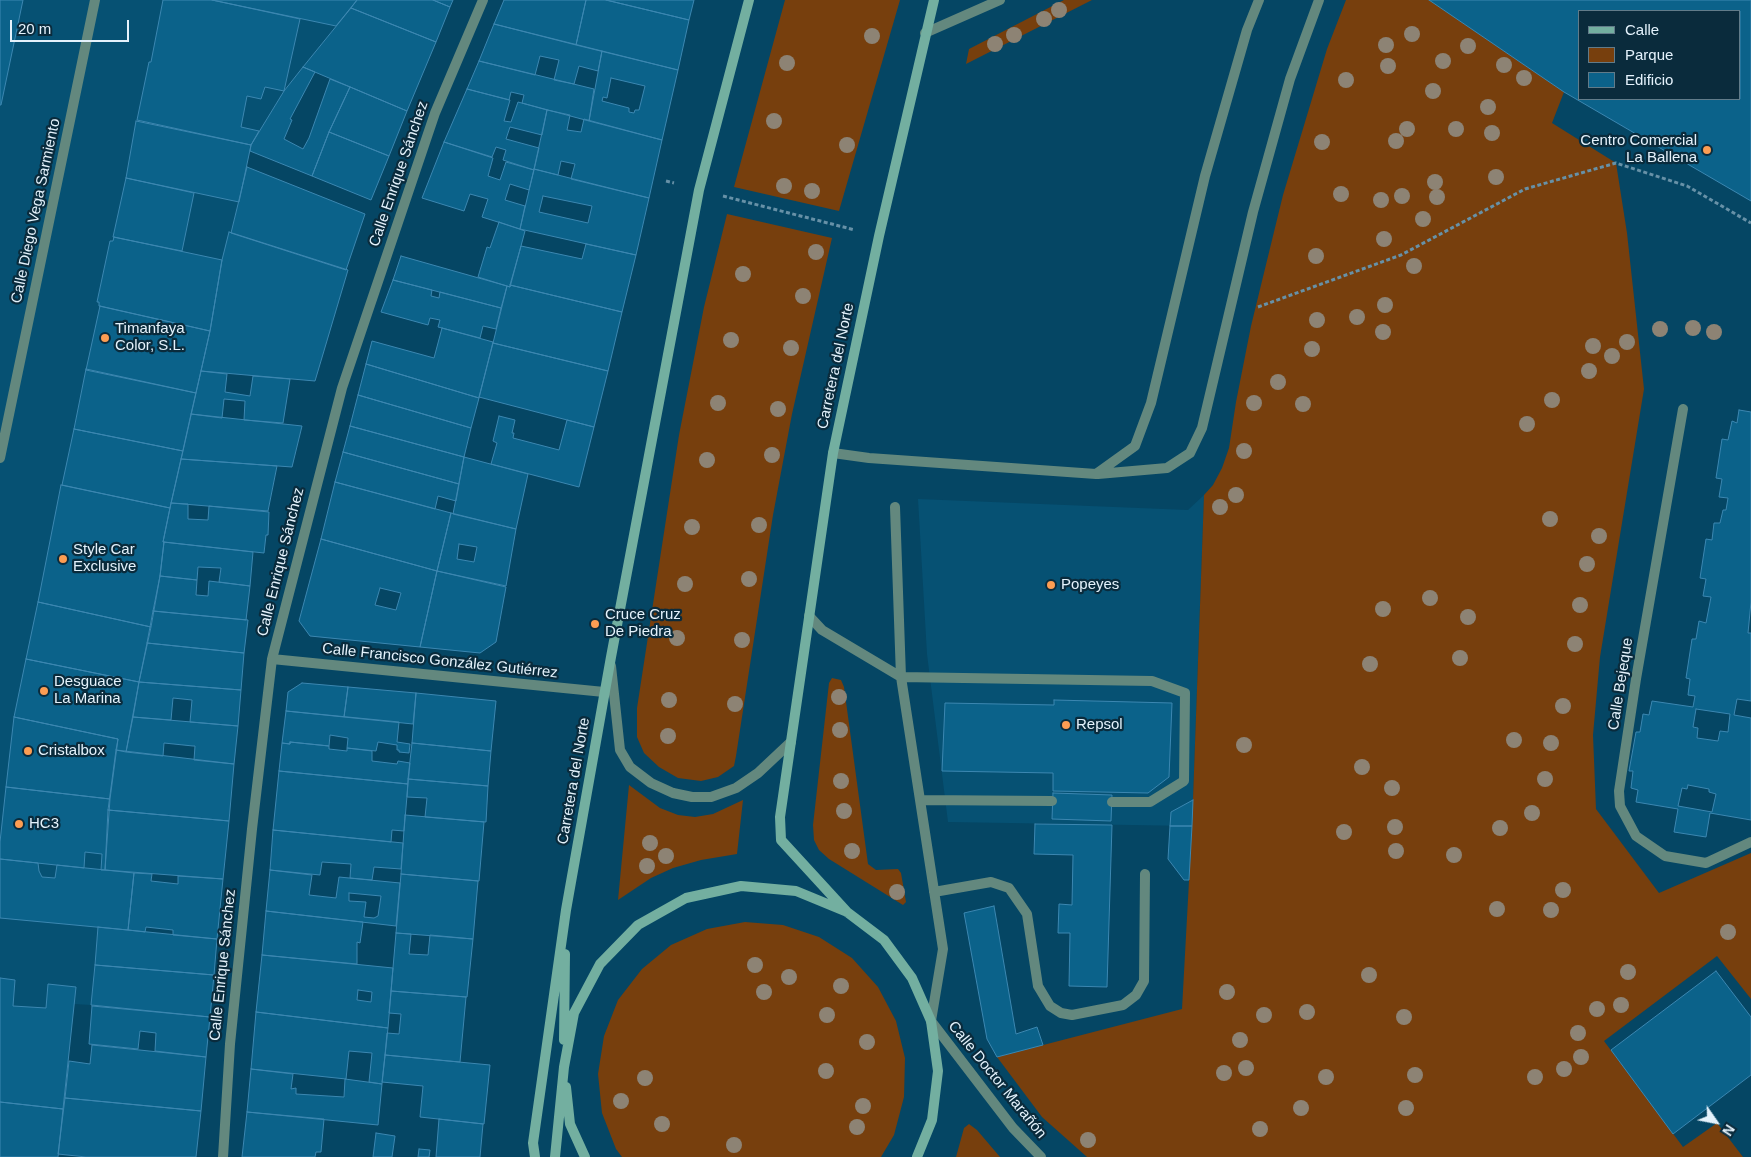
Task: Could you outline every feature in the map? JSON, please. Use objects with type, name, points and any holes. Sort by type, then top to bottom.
[{"type":"street","name":"Calle Diego Vega Sarmiento","points":[[0,458],[95,0]]},
{"type":"street","name":"Calle Enrique Sánchez","points":[[222,1157],[230,1044],[250,838],[272,659],[342,388],[435,113],[482,0]]},
{"type":"street","name":"Carretera del Norte","points":[[535,1157],[533,1143],[566,910],[610,657],[699,190],[749,0]]},
{"type":"street","name":"Carretera del Norte","points":[[847,912],[782,840],[780,817],[833,453],[879,236],[934,0]]},
{"type":"street","points":[[925,33],[1000,0]]},
{"type":"street","points":[[1096,474],[1135,446],[1151,403],[1204,176],[1247,30],[1259,0]]},
{"type":"street","points":[[833,453],[870,458],[1096,474],[1167,468],[1190,453],[1202,428],[1253,212],[1290,79],[1319,0]]},
{"type":"street","name":"Calle Bejeque","points":[[1683,409],[1636,680],[1620,791],[1620,806],[1636,836],[1665,856],[1706,863],[1751,842]]},
{"type":"street","points":[[895,507],[901,677],[943,949],[931,1021]]},
{"type":"street","points":[[809,616],[822,630],[901,677],[1152,681],[1185,693],[1184,780],[1150,802],[1112,802]]},
{"type":"street","name":"Carretera del Norte","points":[[610,657],[620,750],[630,767],[651,783],[673,793],[692,797],[711,797],[736,788],[758,772],[791,742]]},
{"type":"street","name":"Calle Francisco González Gutiérrez","points":[[272,659],[604,692]]},
{"type":"street","points":[[920,800],[1052,801]]},
{"type":"street","points":[[934,892],[991,882],[1009,888],[1027,914],[1038,986],[1050,1006],[1061,1013],[1072,1014],[1123,1005],[1136,995],[1144,981],[1144,874]]},
{"type":"street","points":[[555,1157],[564,1067],[574,1013],[600,964],[638,925],[686,898],[741,886],[796,891],[847,912],[884,940],[912,978],[931,1021],[938,1071],[932,1120],[916,1157]]},
{"type":"street","name":"Carretera del Norte","points":[[564,1067],[566,910]]},
{"type":"street","name":"Calle Doctor Marañón","points":[[931,1021],[1013,1128],[1041,1157]]},
{"type":"street","points":[[564,1067],[570,1124],[585,1157]]},
{"type":"path","points":[[1255,308],[1401,255],[1525,189],[1616,163],[1686,186],[1751,223]]},
{"type":"path","points":[[666,181],[879,236]]},
{"type":"shaded area","points":[[0,0],[357,0],[285,89],[251,145],[231,233],[229,232],[222,260],[210,331],[178,472],[105,871],[134,873],[128,930],[98,927],[91,1005],[74,1004],[63,1111],[0,1157]]},
{"type":"shaded area","points":[[1204,495],[1192,826],[948,822],[927,654],[918,499],[1188,510]]},
{"type":"green space","points":[[785,0],[900,0],[839,211],[734,187]]},
{"type":"green space","points":[[1064,0],[1092,0],[966,64],[969,49]]},
{"type":"green space","points":[[1346,0],[1429,0],[1564,92],[1552,123],[1616,163],[1627,233],[1644,389],[1600,657],[1593,735],[1596,809],[1659,893],[1751,853],[1751,999],[1717,956],[1604,1041],[1683,1147],[1717,1123],[1743,1157],[1087,1157],[1042,1117],[997,1057],[1182,1009],[1192,826],[1204,495],[1213,485],[1222,468],[1229,448],[1251,326],[1283,195],[1327,49]]},
{"type":"green space","points":[[727,214],[832,238],[792,414],[773,515],[734,766],[718,777],[701,781],[678,778],[659,767],[644,753],[637,737],[637,708],[679,435],[704,307]]},
{"type":"green space","points":[[832,678],[841,680],[844,687],[868,864],[876,870],[898,869],[901,873],[906,902],[903,905],[829,859],[819,850],[814,840],[813,825],[829,683]]},
{"type":"green space","points":[[629,785],[660,808],[678,815],[695,817],[713,814],[743,800],[737,854],[701,860],[673,868],[651,878],[618,900]]},
{"type":"green space","points":[[745,922],[783,925],[819,937],[852,958],[878,987],[896,1021],[905,1058],[904,1097],[894,1135],[881,1157],[622,1157],[616,1149],[602,1113],[598,1074],[604,1036],[618,1000],[642,969],[671,945],[707,929]]},
{"type":"green space","points":[[969,1124],[977,1130],[1000,1157],[956,1157],[964,1128]]},
{"type":"building","points":[[0,0],[23,0],[1,105],[0,105]]},
{"type":"building","points":[[163,0],[212,0],[300,19],[284,91],[265,87],[261,99],[247,96],[241,127],[259,131],[251,145],[137,120]]},
{"type":"building","points":[[212,0],[357,0],[336,26]]},
{"type":"building","points":[[357,0],[433,0],[450,7],[436,42],[351,8]]},
{"type":"building","points":[[433,0],[453,0],[450,7]]},
{"type":"building","points":[[504,0],[586,0],[576,45],[494,24]]},
{"type":"building","points":[[586,0],[606,0],[689,20],[678,70],[576,45]]},
{"type":"building","points":[[606,0],[694,0],[689,20]]},
{"type":"building","name":"Centro Comercial La Ballena","points":[[1429,0],[1751,0],[1751,201],[1564,92]]},
{"type":"building","points":[[351,8],[436,42],[407,111],[303,67]]},
{"type":"building","points":[[494,24],[602,51],[598,71],[579,66],[574,84],[554,80],[559,60],[540,56],[535,75],[479,61]]},
{"type":"building","points":[[602,51],[678,70],[662,140],[589,121]],"holes":[[[611,78],[645,86],[639,110],[635,110],[634,113],[629,112],[629,108],[602,101],[603,97],[607,98]]]},
{"type":"building","points":[[479,61],[594,89],[589,121],[522,103],[524,95],[511,92],[509,100],[467,89]]},
{"type":"building","points":[[303,67],[315,72],[290,119],[292,120],[284,139],[303,149],[309,138],[330,79],[350,87],[329,132],[312,176],[250,151],[251,145],[284,91]]},
{"type":"building","points":[[350,87],[407,111],[389,156],[329,132]]},
{"type":"building","points":[[467,89],[510,100],[504,121],[511,122],[518,102],[547,110],[542,135],[510,127],[506,139],[539,148],[534,170],[503,160],[506,150],[496,147],[492,157],[444,142]]},
{"type":"building","points":[[547,110],[570,115],[567,130],[581,132],[584,119],[662,140],[649,198],[571,179],[575,164],[561,161],[558,175],[534,169]]},
{"type":"building","points":[[136,121],[251,145],[239,202],[126,178]]},
{"type":"building","points":[[329,132],[389,156],[371,200],[312,176]]},
{"type":"building","points":[[444,142],[493,158],[488,176],[500,180],[506,162],[534,170],[529,190],[510,184],[505,200],[525,206],[520,229],[482,217],[488,199],[470,194],[464,211],[422,198]]},
{"type":"building","points":[[247,167],[365,214],[346,270],[231,233]]},
{"type":"building","points":[[534,169],[649,198],[636,255],[520,229]],"holes":[[[543,196],[592,206],[588,223],[539,212]]]},
{"type":"building","points":[[126,178],[194,193],[182,251],[113,237]]},
{"type":"building","points":[[499,222],[525,231],[510,287],[478,277],[487,247],[490,248]]},
{"type":"building","points":[[229,232],[348,270],[315,381],[201,371]]},
{"type":"building","points":[[114,237],[222,260],[210,331],[99,306],[99,302],[97,302],[110,241],[113,241]]},
{"type":"building","points":[[586,244],[636,255],[622,312],[510,285],[521,246],[582,259]]},
{"type":"building","points":[[401,256],[507,286],[501,308],[393,280]]},
{"type":"building","points":[[393,280],[432,290],[431,296],[439,298],[440,292],[501,308],[496,329],[483,326],[480,338],[438,327],[440,320],[430,318],[428,325],[381,312]]},
{"type":"building","points":[[510,285],[622,312],[608,371],[493,343],[507,286],[510,287]]},
{"type":"building","points":[[100,306],[210,331],[196,393],[86,370]]},
{"type":"building","points":[[442,328],[493,342],[479,398],[366,364],[372,341],[434,358]]},
{"type":"building","points":[[493,343],[608,371],[594,427],[479,397]]},
{"type":"building","points":[[366,364],[479,398],[471,428],[358,395]]},
{"type":"building","points":[[86,369],[196,393],[183,451],[74,429]]},
{"type":"building","points":[[201,371],[227,374],[225,392],[250,396],[253,376],[290,379],[283,423],[244,420],[245,401],[224,399],[222,418],[191,414]]},
{"type":"building","points":[[358,395],[471,428],[464,457],[350,426]]},
{"type":"building","points":[[1739,410],[1751,412],[1751,602],[1748,633],[1751,633],[1751,701],[1737,699],[1734,715],[1751,718],[1751,820],[1710,813],[1706,837],[1674,832],[1678,809],[1636,802],[1638,790],[1631,788],[1633,771],[1629,771],[1636,732],[1640,732],[1643,714],[1649,715],[1652,701],[1693,707],[1695,696],[1688,695],[1690,679],[1686,678],[1692,639],[1696,639],[1699,621],[1706,623],[1711,597],[1703,596],[1706,579],[1700,578],[1706,539],[1712,540],[1714,523],[1720,523],[1723,510],[1726,510],[1728,498],[1719,497],[1722,479],[1716,478],[1722,439],[1728,440],[1732,421],[1737,423]],"holes":[[[1696,709],[1730,714],[1728,732],[1720,731],[1718,741],[1697,738],[1698,728],[1693,727]],[[1688,785],[1709,789],[1709,792],[1716,794],[1712,812],[1678,806],[1682,788],[1687,789]]]},
{"type":"building","points":[[191,414],[302,426],[292,467],[181,459]]},
{"type":"building","points":[[499,416],[515,420],[512,433],[514,433],[513,438],[559,450],[567,420],[594,427],[579,487],[491,464],[497,443],[493,441]]},
{"type":"building","points":[[350,426],[464,457],[459,484],[343,452]]},
{"type":"building","points":[[74,429],[183,451],[170,508],[62,485]]},
{"type":"building","points":[[343,452],[459,484],[456,501],[438,496],[435,509],[335,482]]},
{"type":"building","points":[[464,457],[528,474],[516,529],[453,514]]},
{"type":"building","points":[[181,459],[277,466],[268,511],[171,503]]},
{"type":"building","points":[[335,482],[451,513],[437,571],[321,539]]},
{"type":"building","points":[[61,485],[170,508],[163,542],[160,576],[151,627],[38,602]]},
{"type":"building","points":[[171,503],[188,504],[188,519],[208,520],[209,506],[269,512],[268,535],[266,535],[264,553],[163,542]]},
{"type":"building","points":[[451,513],[516,529],[506,586],[437,571]],"holes":[[[459,544],[477,547],[474,562],[457,559]]]},
{"type":"building","points":[[321,539],[437,571],[420,647],[310,636],[299,621]],"holes":[[[380,588],[401,593],[396,610],[375,605]]]},
{"type":"building","points":[[164,542],[253,552],[250,586],[219,582],[221,568],[198,567],[197,580],[160,576]]},
{"type":"building","points":[[437,571],[506,587],[496,642],[480,653],[420,647]]},
{"type":"building","points":[[160,576],[197,580],[196,595],[208,596],[209,581],[250,586],[246,620],[153,611]]},
{"type":"building","points":[[38,602],[151,627],[139,682],[26,659]]},
{"type":"building","points":[[153,611],[248,620],[244,653],[147,643]]},
{"type":"building","points":[[147,643],[244,653],[241,690],[139,682]]},
{"type":"building","points":[[26,659],[139,682],[126,752],[116,750],[118,739],[14,717]]},
{"type":"building","points":[[139,682],[241,690],[238,726],[190,722],[192,700],[173,698],[171,720],[133,717]]},
{"type":"building","points":[[302,683],[348,687],[344,717],[286,711],[288,692]]},
{"type":"building","points":[[348,687],[416,693],[413,724],[344,717]]},
{"type":"building","points":[[416,693],[496,701],[491,751],[412,743]]},
{"type":"building","points":[[1054,700],[1172,703],[1169,777],[1148,793],[1053,791],[1053,773],[942,771],[945,703],[1054,705]]},
{"type":"building","points":[[286,711],[399,722],[397,742],[410,744],[409,753],[399,752],[397,745],[378,742],[376,751],[347,748],[348,738],[330,735],[329,746],[290,742],[290,744],[282,743]]},
{"type":"building","points":[[14,717],[118,739],[110,799],[6,787]]},
{"type":"building","points":[[133,717],[238,726],[234,764],[194,760],[195,746],[164,743],[163,756],[126,752]]},
{"type":"building","points":[[290,742],[329,746],[329,749],[347,751],[347,748],[372,751],[372,761],[397,764],[398,761],[410,763],[408,784],[279,771],[282,743],[290,744]]},
{"type":"building","points":[[412,743],[491,751],[488,786],[408,779]]},
{"type":"building","points":[[116,750],[234,764],[229,821],[108,810]]},
{"type":"building","points":[[279,771],[408,784],[404,831],[392,830],[391,842],[273,830]]},
{"type":"building","points":[[408,779],[488,786],[486,822],[425,817],[427,798],[407,797]]},
{"type":"building","points":[[6,787],[110,799],[105,870],[101,870],[102,854],[85,852],[84,868],[0,859]]},
{"type":"building","points":[[1053,793],[1112,795],[1111,821],[1052,819]]},
{"type":"building","points":[[1193,800],[1192,826],[1170,826],[1171,812]]},
{"type":"building","points":[[108,810],[229,821],[223,879],[105,870]]},
{"type":"building","points":[[405,815],[484,822],[479,881],[401,874]]},
{"type":"building","points":[[1035,824],[1112,825],[1107,987],[1069,986],[1070,933],[1058,933],[1059,904],[1072,905],[1073,855],[1034,854]]},
{"type":"building","points":[[1170,826],[1192,826],[1189,880],[1184,880],[1168,859]]},
{"type":"building","points":[[273,830],[403,843],[401,869],[374,867],[372,880],[350,878],[351,864],[322,862],[320,875],[270,870]]},
{"type":"building","points":[[0,859],[38,863],[42,877],[55,878],[57,865],[134,873],[128,930],[0,918]]},
{"type":"building","points":[[270,870],[312,875],[309,895],[336,898],[339,877],[400,883],[396,926],[266,911]],"holes":[[[349,893],[381,896],[378,916],[374,918],[364,917],[366,902],[349,901]]]},
{"type":"building","points":[[134,873],[152,874],[151,881],[178,884],[178,876],[223,879],[217,939],[173,935],[173,930],[146,927],[145,932],[128,930]]},
{"type":"building","points":[[401,874],[478,881],[473,939],[396,933]]},
{"type":"building","points":[[994,906],[1016,1034],[1037,1027],[1043,1045],[997,1057],[987,1039],[964,913]]},
{"type":"building","points":[[266,911],[363,922],[360,943],[357,942],[357,964],[262,955]]},
{"type":"building","points":[[98,927],[217,939],[214,975],[95,965]]},
{"type":"building","points":[[396,933],[411,934],[409,954],[428,955],[430,935],[473,939],[467,997],[391,991]]},
{"type":"building","points":[[262,955],[393,968],[388,1028],[256,1012]],"holes":[[[358,990],[372,992],[371,1002],[357,1000]]]},
{"type":"building","points":[[95,965],[214,975],[210,1017],[91,1005]]},
{"type":"building","points":[[1716,971],[1751,1017],[1751,1075],[1673,1134],[1611,1050]]},
{"type":"building","points":[[0,978],[15,980],[13,1006],[46,1008],[48,984],[76,987],[63,1109],[0,1102]]},
{"type":"building","points":[[391,991],[466,997],[460,1062],[385,1055],[387,1033],[399,1034],[401,1014],[389,1013]]},
{"type":"building","points":[[92,1006],[210,1017],[206,1057],[155,1051],[156,1033],[140,1031],[138,1049],[89,1044]]},
{"type":"building","points":[[256,1012],[388,1028],[382,1084],[369,1082],[372,1053],[349,1051],[346,1079],[251,1069]]},
{"type":"building","points":[[92,1045],[206,1057],[201,1111],[65,1098],[69,1061],[90,1064]]},
{"type":"building","points":[[385,1055],[490,1065],[484,1124],[420,1117],[423,1086],[382,1082]]},
{"type":"building","points":[[251,1069],[293,1074],[291,1089],[296,1088],[296,1094],[344,1097],[345,1079],[382,1084],[378,1125],[247,1112]]},
{"type":"building","points":[[65,1098],[201,1111],[196,1157],[86,1157],[58,1154]]},
{"type":"building","points":[[0,1102],[63,1109],[58,1157],[0,1157]]},
{"type":"building","points":[[247,1112],[324,1119],[321,1152],[316,1152],[315,1157],[242,1157]]},
{"type":"building","points":[[439,1119],[483,1124],[480,1157],[436,1157]]},
{"type":"building","points":[[376,1133],[395,1136],[392,1157],[373,1157]]},
{"type":"building","points":[[419,1149],[430,1150],[429,1157],[418,1157]]},
{"type":"place","name":"Centro Comercial La Ballena","points":[[1707,150]]},
{"type":"place","name":"Timanfaya Color, S.L.","points":[[105,338]]},
{"type":"place","name":"Style Car Exclusive","points":[[63,559]]},
{"type":"place","name":"Popeyes","points":[[1051,585]]},
{"type":"place","name":"Cruce Cruz De Piedra","points":[[595,624]]},
{"type":"place","name":"Desguace La Marina","points":[[44,691]]},
{"type":"place","name":"Repsol","points":[[1066,725]]},
{"type":"place","name":"Cristalbox","points":[[28,751]]},
{"type":"place","name":"HC3","points":[[19,824]]}]
